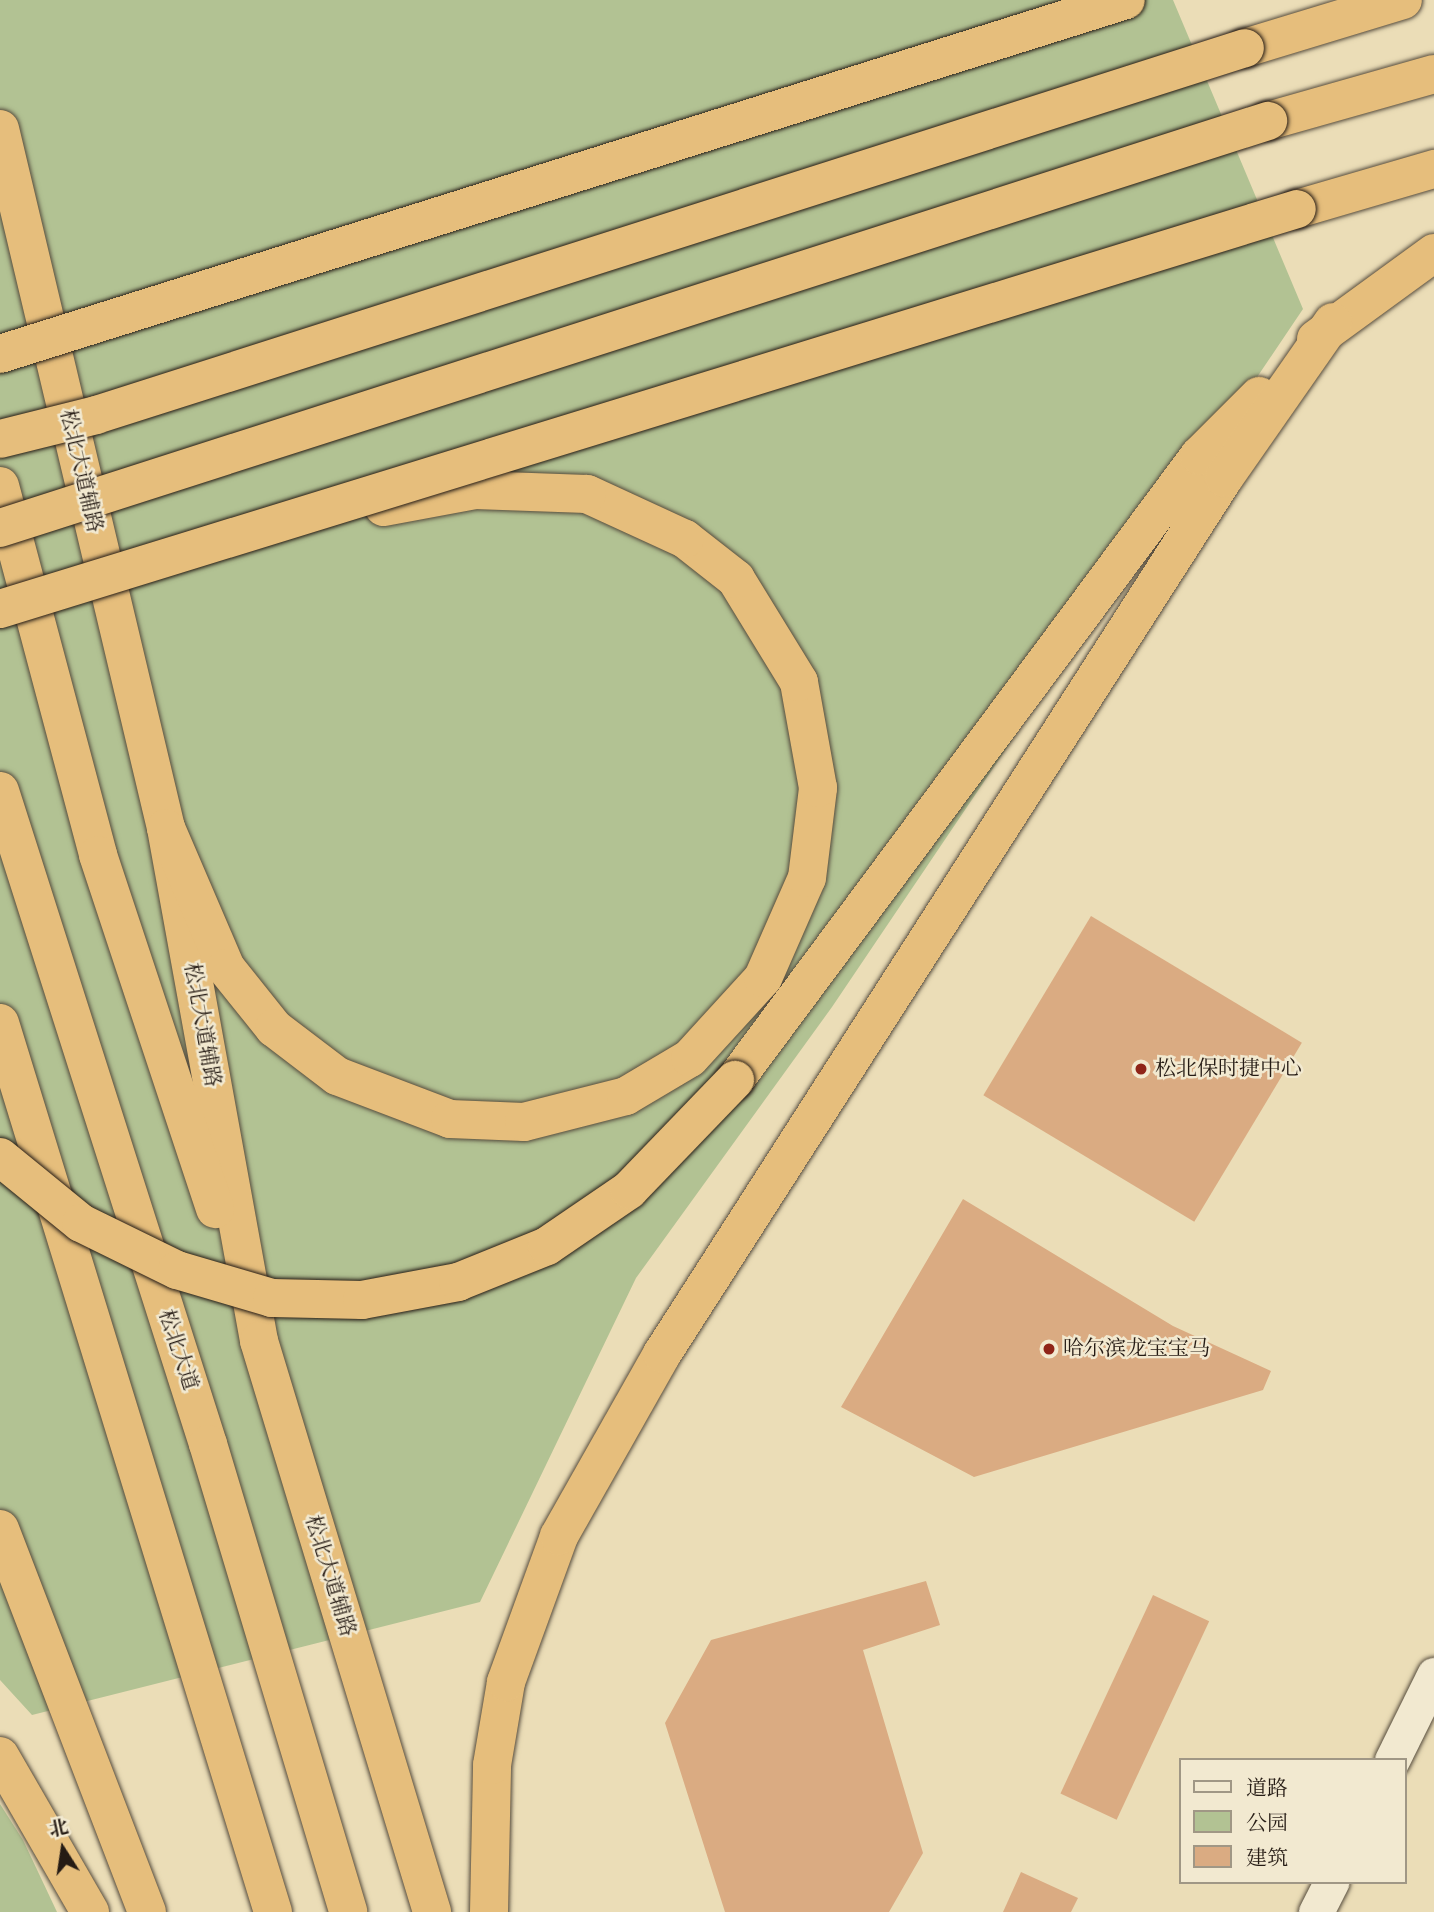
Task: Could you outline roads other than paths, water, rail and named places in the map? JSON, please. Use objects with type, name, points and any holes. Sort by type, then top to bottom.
[{"type":"highway","points":[[0,354],[1126,0]]},
{"type":"highway","points":[[0,439],[96,415],[1403,0]]},
{"type":"highway","points":[[0,528],[1268,121],[1434,74]]},
{"type":"highway","name":"松北大道辅路","points":[[0,130],[166,828],[259,1341],[432,1912]]},
{"type":"highway","points":[[131,572],[1297,209],[1434,169]]},
{"type":"highway","points":[[0,1157],[81,1223],[177,1270],[272,1298],[362,1300],[458,1282],[547,1246],[638,1182],[735,1080],[1199,456],[1333,323],[1434,253]]},
{"type":"highway","points":[[489,1912],[492,1765],[506,1682],[559,1536],[662,1354],[1224,478],[1333,323]]},
{"type":"highway","points":[[0,486],[98,855],[259,1341]]},
{"type":"highway","points":[[0,609],[131,572],[431,495],[515,488],[587,494],[675,533],[736,579],[799,682],[816,755],[817,816],[807,878],[781,949],[741,1010],[690,1058],[636,1091],[586,1110],[524,1122],[450,1119],[412,1110],[305,1056],[226,968],[166,828]]},
{"type":"highway","name":"松北大道","points":[[0,791],[208,1444],[348,1912]]},
{"type":"highway","points":[[0,1023],[273,1912]]},
{"type":"highway","points":[[0,1529],[147,1912]]},
{"type":"highway","points":[[0,1756],[90,1912]]},
{"type":"street","points":[[1393,1758],[1434,1675]]},
{"type":"street","points":[[1316,1912],[1330,1884]]},
{"type":"place","name":"松北保时捷中心","points":[[1141,1069]]},
{"type":"place","name":"哈尔滨龙宝宝马","points":[[1049,1349]]}]
